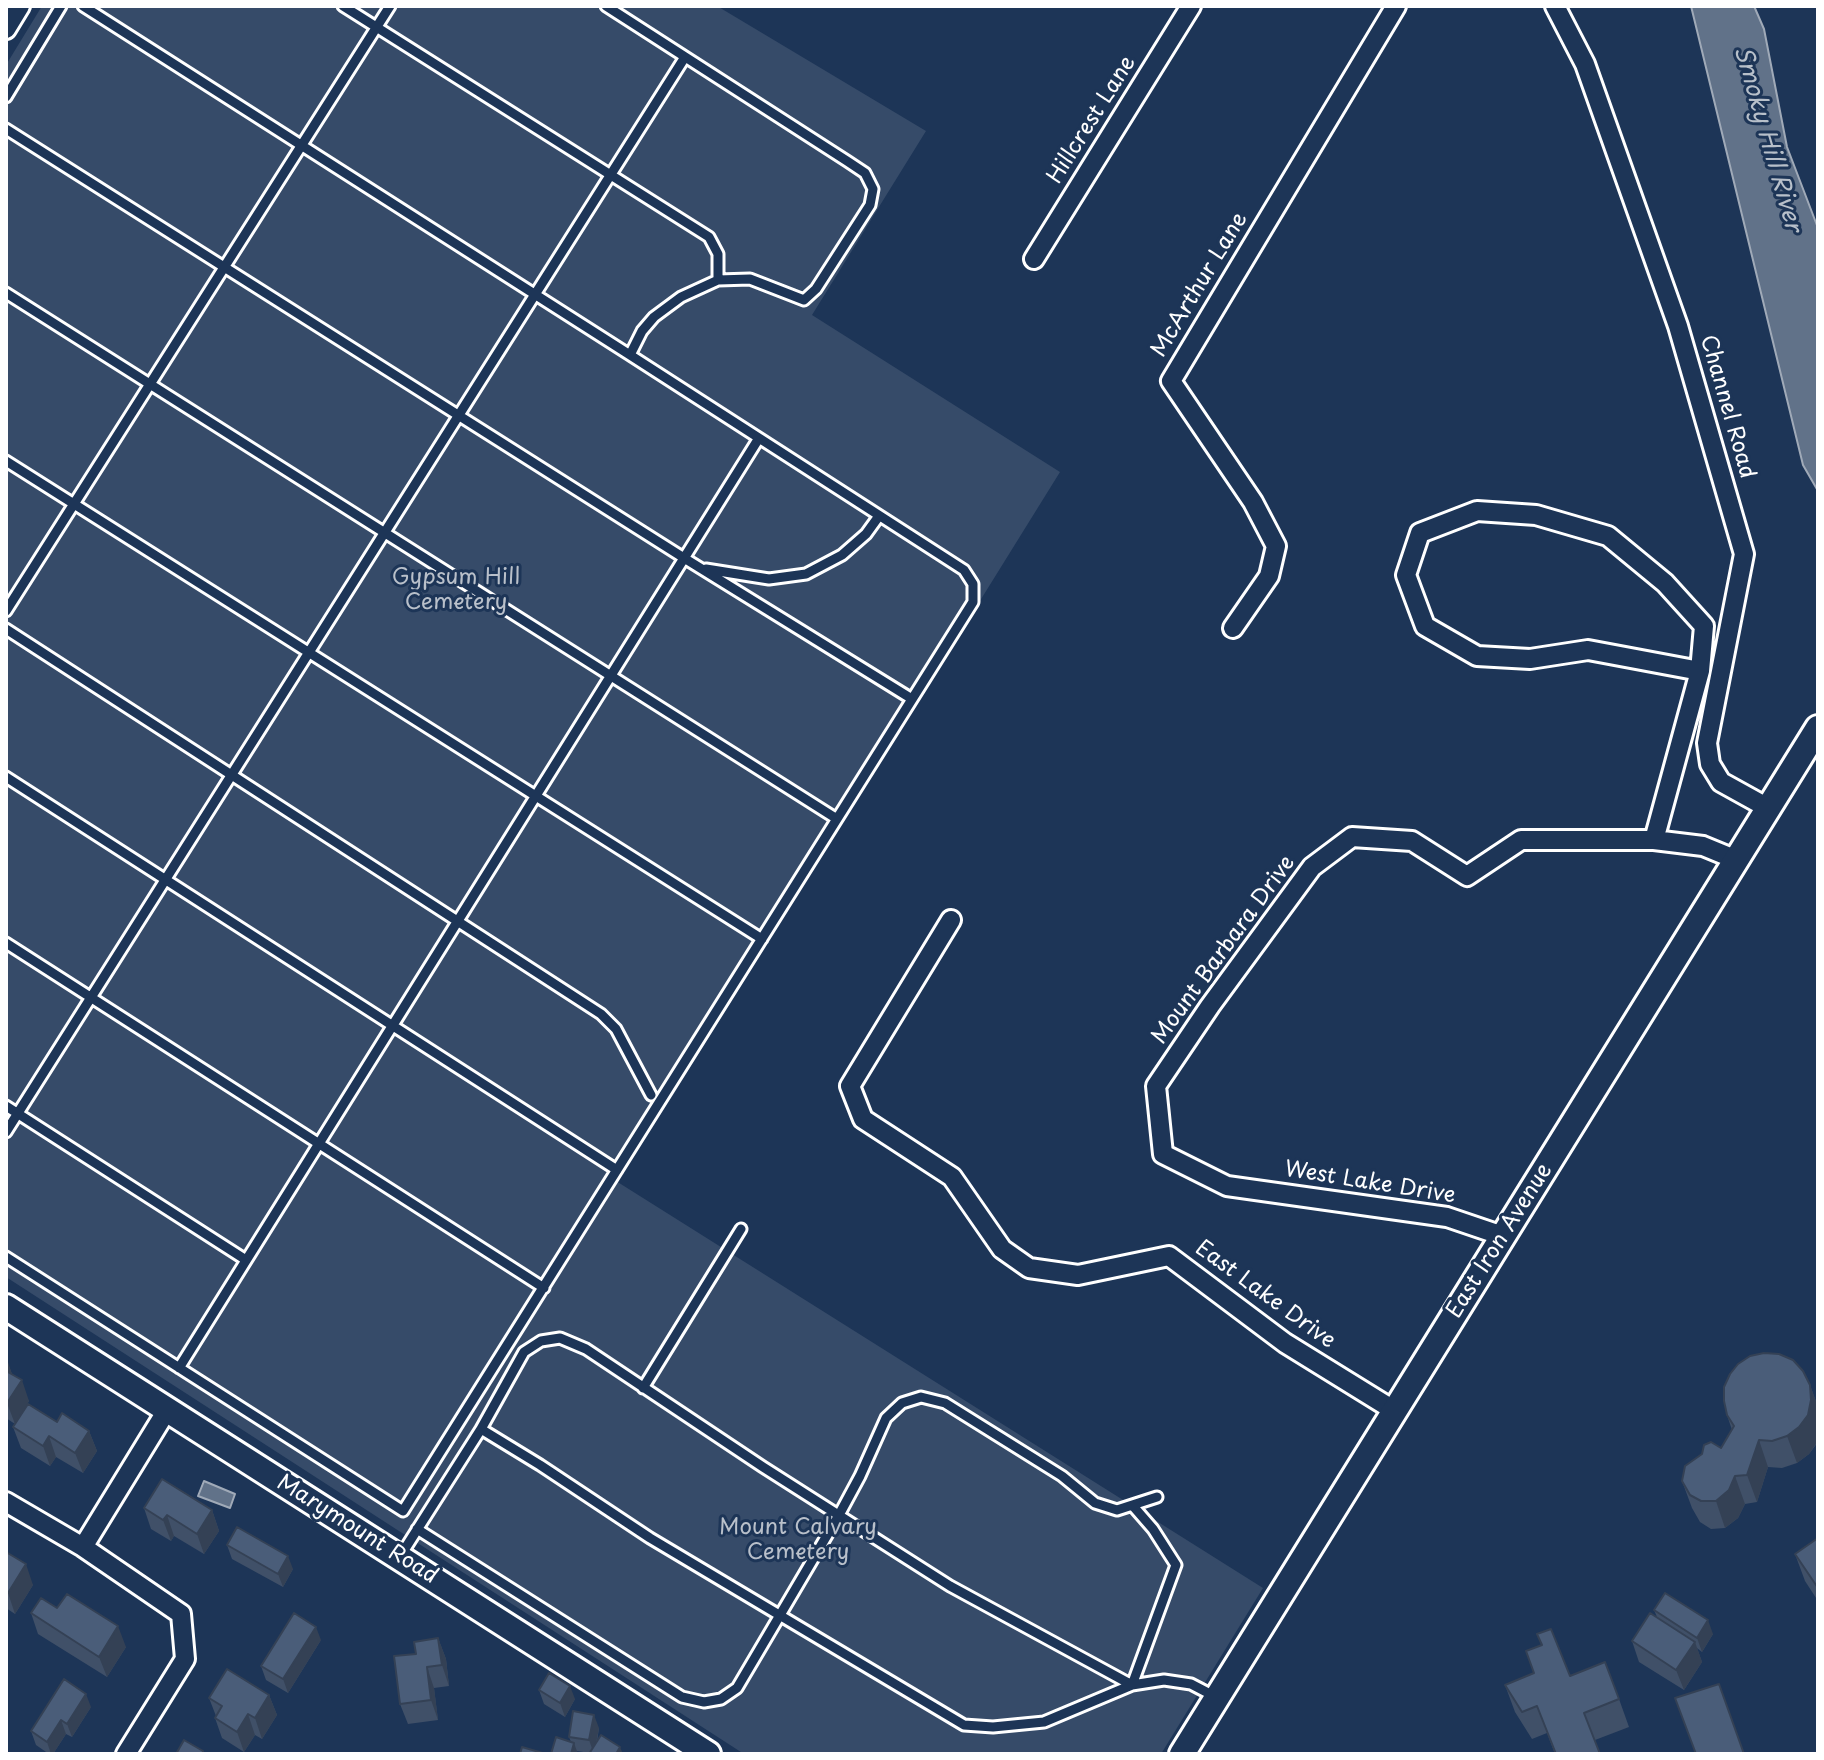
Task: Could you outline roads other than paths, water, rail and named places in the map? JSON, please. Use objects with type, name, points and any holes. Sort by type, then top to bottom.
[{"type":"street","points":[[6,29],[20,6]]},
{"type":"street","name":"Hillcrest Lane","points":[[1034,259],[1191,6]]},
{"type":"street","name":"McArthur Lane","points":[[1233,628],[1269,576],[1276,546],[1253,502],[1171,381],[1396,6]]},
{"type":"street","name":"Channel Road","points":[[1555,6],[1585,64],[1678,326],[1744,554],[1707,743],[1710,764],[1721,782],[1768,808]]},
{"type":"street","points":[[1654,840],[1700,671],[1704,626],[1665,583],[1608,536],[1536,515],[1477,511],[1420,533],[1406,575],[1425,626],[1477,656],[1530,659],[1588,650],[1700,671]]},
{"type":"street","name":"East Iron Avenue","points":[[1182,1754],[1818,728]]},
{"type":"street","name":"Mount Barbara Drive","points":[[1227,1186],[1163,1154],[1156,1086],[1210,1006],[1312,867],[1352,837],[1412,841],[1467,876],[1521,840],[1654,840],[1703,846],[1737,860]]},
{"type":"street","name":"East Lake Drive","points":[[951,920],[850,1086],[863,1119],[952,1177],[1002,1249],[1029,1268],[1078,1275],[1169,1256],[1285,1343],[1395,1411]]},
{"type":"street","name":"West Lake Drive","points":[[1227,1186],[1447,1217],[1503,1236]]},
{"type":"street","name":"Marymount Road","points":[[6,1307],[708,1754]]},
{"type":"street","points":[[83,1547],[167,1410]]},
{"type":"street","points":[[6,1502],[83,1547],[181,1614],[185,1659],[126,1754]]},
{"type":"lane","points":[[6,97],[61,6]]},
{"type":"lane","points":[[6,1257],[403,1511],[973,602],[973,584],[964,570],[83,6]]},
{"type":"lane","points":[[343,6],[709,237],[718,254],[718,280]]},
{"type":"lane","points":[[6,611],[390,6]]},
{"type":"lane","points":[[606,6],[865,173],[873,189],[870,205],[816,289],[804,300],[750,279],[718,280],[681,297],[654,317],[642,331],[630,355]]},
{"type":"lane","points":[[6,1132],[685,57]]},
{"type":"lane","points":[[6,129],[699,568],[912,699]]},
{"type":"lane","points":[[6,293],[837,819]]},
{"type":"lane","points":[[179,1368],[759,438]]},
{"type":"lane","points":[[6,461],[762,939]]},
{"type":"lane","points":[[699,568],[769,579],[806,574],[842,555],[866,534],[879,516]]},
{"type":"lane","points":[[6,629],[601,1014],[616,1029],[651,1095]]},
{"type":"lane","points":[[6,777],[617,1170]]},
{"type":"lane","points":[[6,943],[544,1288]]},
{"type":"lane","points":[[6,1106],[246,1260]]},
{"type":"lane","points":[[643,1388],[741,1229]]},
{"type":"lane","points":[[399,1557],[481,1429],[524,1352],[541,1341],[560,1338],[586,1349],[950,1586],[1132,1685]]},
{"type":"lane","points":[[417,1529],[682,1697],[704,1702],[721,1699],[737,1688],[839,1515],[886,1418],[902,1403],[921,1397],[945,1403],[1062,1476],[1095,1503],[1117,1510],[1157,1497]]},
{"type":"lane","points":[[481,1429],[650,1538],[964,1725],[993,1727],[1044,1722],[1132,1685],[1164,1680],[1191,1684],[1217,1697]]},
{"type":"lane","points":[[1132,1685],[1176,1565],[1153,1529],[1133,1506]]},
{"type":"water","name":"Smoky Hill River","points":[[1691,6],[1754,6],[1764,29],[1787,147],[1818,228],[1818,491],[1803,465]]},
{"type":"water","points":[[204,1481],[235,1494],[230,1508],[198,1496]]},
{"type":"park label","name":"Gypsum Hill Cemetery","points":[[456,590]]},
{"type":"park label","name":"Mount Calvary Cemetery","points":[[798,1540]]}]
